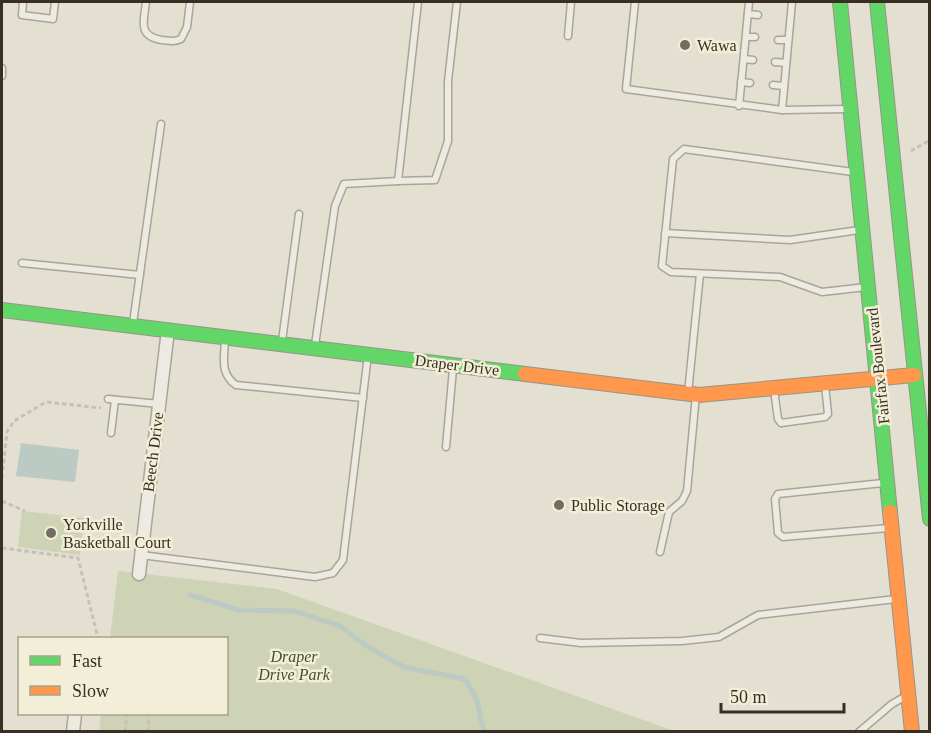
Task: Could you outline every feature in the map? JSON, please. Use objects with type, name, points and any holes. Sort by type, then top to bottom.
[{"type":"main road","name":"Fairfax Boulevard","points":[[840,2],[913,732]]},
{"type":"main road","points":[[877,2],[930,519]]},
{"type":"main road","name":"Draper Drive","points":[[2,310],[692,394],[774,389],[914,375]]},
{"type":"street","name":"Beech Drive","points":[[139,574],[168,330]]},
{"type":"street","points":[[73,732],[75,715]]},
{"type":"lane","points":[[23,2],[22,15],[53,19],[55,2]]},
{"type":"lane","points":[[146,2],[143,26],[146,34],[150,39],[173,42],[181,39],[187,27],[190,2]]},
{"type":"lane","points":[[398,180],[418,2]]},
{"type":"lane","points":[[315,348],[334,206],[344,184],[435,180],[448,141],[448,81],[457,2]]},
{"type":"lane","points":[[568,36],[571,2]]},
{"type":"lane","points":[[635,2],[626,89],[782,110],[850,108]]},
{"type":"lane","points":[[739,106],[749,2]]},
{"type":"lane","points":[[782,110],[792,2]]},
{"type":"lane","points":[[748,14],[758,15]]},
{"type":"lane","points":[[780,17],[790,18]]},
{"type":"lane","points":[[746,37],[755,38]]},
{"type":"lane","points":[[778,39],[788,40]]},
{"type":"lane","points":[[744,59],[753,60]]},
{"type":"lane","points":[[776,62],[786,63]]},
{"type":"lane","points":[[2,68],[2,76]]},
{"type":"lane","points":[[741,82],[750,83]]},
{"type":"lane","points":[[772,85],[784,87]]},
{"type":"lane","points":[[133,326],[161,124]]},
{"type":"lane","points":[[857,172],[684,149],[673,159],[662,266],[670,273],[780,277],[822,292],[869,287]]},
{"type":"lane","points":[[282,344],[299,214]]},
{"type":"lane","points":[[666,233],[790,240],[863,230]]},
{"type":"lane","points":[[22,263],[140,275]]},
{"type":"lane","points":[[660,552],[669,512],[682,501],[687,490],[700,274]]},
{"type":"lane","points":[[225,337],[223,368],[229,380],[236,385],[363,398]]},
{"type":"lane","points":[[141,555],[315,577],[333,573],[343,560],[368,355]]},
{"type":"lane","points":[[446,447],[454,365]]},
{"type":"lane","points":[[774,389],[778,419],[781,423],[825,417],[828,414],[825,384]]},
{"type":"lane","points":[[111,433],[114,409],[112,399],[159,404]]},
{"type":"lane","points":[[889,482],[778,494],[775,499],[777,522],[778,533],[783,537],[893,528]]},
{"type":"lane","points":[[540,638],[581,643],[710,638],[719,637],[758,615],[900,599]]},
{"type":"lane","points":[[859,732],[891,704],[909,695]]},
{"type":"path","points":[[911,151],[930,140]]},
{"type":"path","points":[[2,478],[7,432],[14,422],[46,402],[114,409]]},
{"type":"path","points":[[2,501],[25,511]]},
{"type":"path","points":[[2,548],[78,558],[98,637]]},
{"type":"path","points":[[125,732],[127,715]]},
{"type":"path","points":[[148,732],[149,715]]},
{"type":"green space","name":"Yorkville Basketball Court","points":[[22,511],[84,518],[80,555],[18,547]]},
{"type":"green space","name":"Draper Drive Park","points":[[118,571],[277,589],[674,731],[99,732],[101,715],[228,715],[228,637],[110,637]]},
{"type":"shaded area","points":[[21,443],[79,450],[75,482],[16,476]]},
{"type":"waterway","points":[[190,595],[239,610],[294,611],[340,626],[365,645],[404,667],[465,679],[477,700],[484,732]]},
{"type":"traffic: fast","points":[[840,2],[890,512]]},
{"type":"traffic: fast","points":[[877,2],[930,519]]},
{"type":"traffic: fast","points":[[2,310],[525,374]]},
{"type":"traffic: slow","points":[[525,374],[699,395],[914,375]]},
{"type":"traffic: slow","points":[[890,512],[912,732]]},
{"type":"place","name":"Wawa","points":[[685,45]]},
{"type":"place","name":"Public Storage","points":[[559,505]]},
{"type":"place","name":"Yorkville Basketball Court","points":[[51,533]]}]
